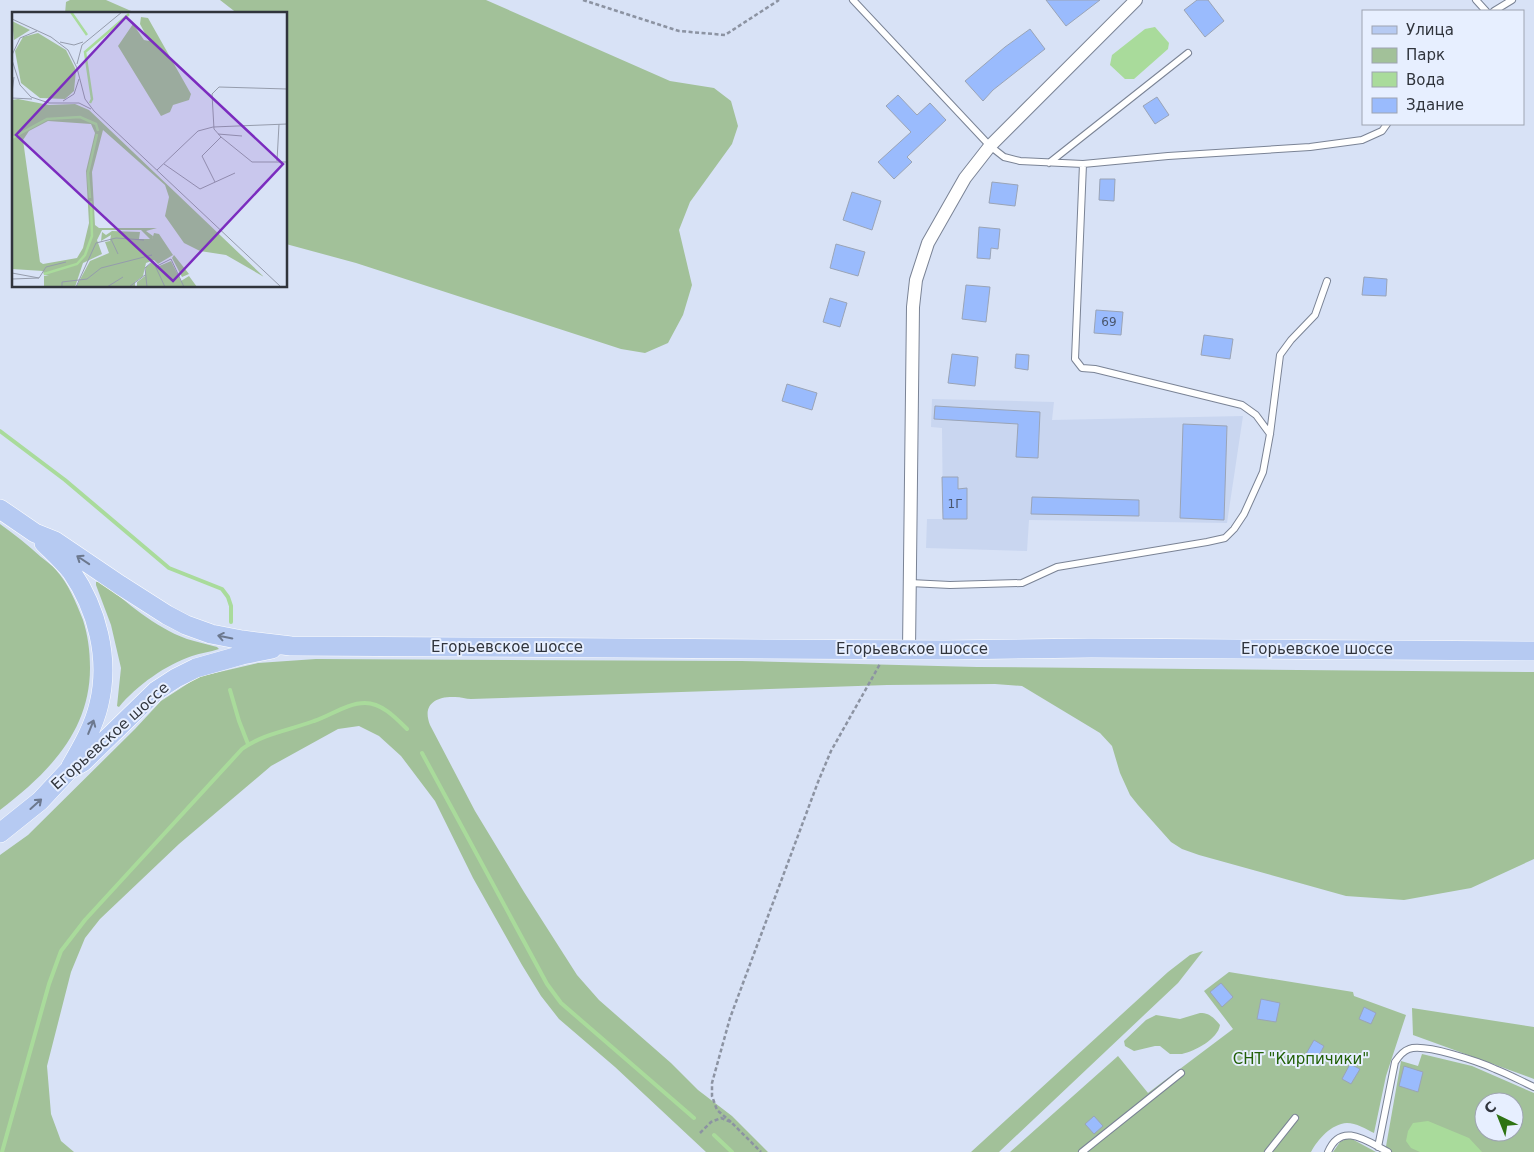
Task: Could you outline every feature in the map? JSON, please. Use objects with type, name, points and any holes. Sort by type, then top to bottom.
[{"type":"main road","name":"Егорьевское шоссе","points":[[0,509],[35,533],[55,541],[120,586],[186,625],[211,634],[291,646],[888,650],[1091,648],[1534,651]]},
{"type":"main road","points":[[35,533],[69,569],[82,589],[96,624],[103,653],[103,679],[99,705],[90,730],[69,770]]},
{"type":"main road","name":"Егорьевское шоссе","points":[[0,833],[40,801],[69,770],[83,762],[156,691],[176,678],[196,668],[242,655],[291,646]]},
{"type":"street","points":[[909,650],[913,307],[916,280],[928,243],[965,178],[990,146],[1136,0]]},
{"type":"lane","points":[[853,0],[990,146],[1004,157],[1020,161],[1083,164],[1168,156],[1310,147],[1362,140],[1382,131],[1386,125]]},
{"type":"lane","points":[[1476,0],[1485,10]]},
{"type":"lane","points":[[1496,10],[1512,0]]},
{"type":"lane","points":[[1049,163],[1188,53]]},
{"type":"lane","points":[[1083,164],[1075,359],[1082,368],[1095,369],[1242,405],[1256,415],[1270,434]]},
{"type":"lane","points":[[910,583],[950,585],[1022,583],[1057,567],[1225,538],[1244,514],[1263,472],[1270,434],[1280,354],[1290,340],[1315,315],[1327,281]]},
{"type":"lane","points":[[1378,1147],[1395,1062],[1408,1049],[1425,1048],[1460,1057],[1494,1068],[1534,1087]]},
{"type":"lane","points":[[1082,1152],[1181,1073]]},
{"type":"lane","points":[[1268,1152],[1295,1118]]},
{"type":"lane","points":[[1328,1152],[1331,1145],[1339,1137],[1349,1134],[1388,1152]]},
{"type":"path","points":[[583,0],[679,31],[725,35],[779,0]]},
{"type":"path","points":[[761,1152],[718,1110],[712,1096],[712,1083],[730,1018],[828,759],[888,650]]},
{"type":"path","points":[[700,1133],[711,1122],[721,1118],[731,1122]]},
{"type":"shaded area","points":[[932,399],[1054,402],[1052,420],[1243,416],[1227,523],[1029,520],[1027,551],[926,548],[927,519],[943,519],[942,428],[931,427]]},
{"type":"green space","points":[[70,0],[106,0],[133,12],[65,12],[66,2]]},
{"type":"green space","points":[[220,0],[486,0],[670,81],[714,88],[731,101],[738,126],[732,144],[690,202],[679,230],[692,285],[683,315],[668,343],[645,353],[621,349],[356,263],[288,245],[288,12],[235,12]]},
{"type":"green space","points":[[0,524],[51,565],[64,581],[75,600],[83,620],[90,656],[90,668],[88,691],[83,712],[63,750],[34,782],[0,810]]},
{"type":"green space","points":[[100,581],[163,628],[187,639],[219,649],[192,656],[172,664],[134,691],[119,707],[117,706],[121,668],[111,625],[96,585],[96,582]]},
{"type":"green space","points":[[316,659],[741,661],[977,667],[1534,672],[1534,859],[1471,888],[1404,900],[1346,896],[1199,855],[1182,849],[1171,842],[1138,805],[1130,795],[1120,773],[1112,746],[1100,733],[1022,686],[995,684],[887,685],[471,699],[442,698],[436,700],[429,707],[428,718],[430,725],[475,811],[577,975],[599,1000],[671,1063],[698,1090],[732,1116],[768,1152],[706,1152],[615,1067],[559,1019],[541,996],[522,965],[473,878],[435,801],[401,756],[379,736],[359,726],[338,729],[271,766],[179,844],[100,919],[85,938],[71,972],[47,1066],[51,1114],[61,1141],[74,1152],[0,1152],[0,855],[28,835],[161,701],[198,677],[258,663]]},
{"type":"green space","points":[[1203,951],[1178,983],[999,1152],[971,1152],[1168,972],[1190,955]]},
{"type":"green space","name":"СНТ \"Кирпичики\"","points":[[1229,972],[1353,992],[1354,996],[1406,1015],[1386,1076],[1374,1133],[1354,1124],[1341,1124],[1330,1129],[1317,1142],[1311,1152],[1010,1152],[1118,1056],[1148,1093],[1233,1029],[1204,991]]},
{"type":"green space","points":[[1412,1008],[1534,1027],[1534,1079],[1413,1035]]},
{"type":"green space","points":[[1200,1013],[1214,1018],[1220,1025],[1211,1040],[1193,1050],[1182,1054],[1170,1054],[1160,1046],[1134,1051],[1125,1046],[1124,1041],[1146,1020],[1156,1015],[1180,1019]]},
{"type":"green space","points":[[1422,1054],[1472,1066],[1534,1093],[1534,1152],[1385,1152],[1401,1061],[1418,1066]]},
{"type":"green space","points":[[1352,1139],[1376,1152],[1333,1152],[1340,1142]]},
{"type":"water","points":[[1155,27],[1169,43],[1168,49],[1134,79],[1125,79],[1110,65],[1112,55],[1145,29]]},
{"type":"water","points":[[1428,1121],[1469,1138],[1482,1152],[1420,1152],[1411,1148],[1406,1141],[1408,1131],[1413,1123]]},
{"type":"building","points":[[1046,0],[1100,0],[1066,26]]},
{"type":"building","points":[[1197,0],[1208,0],[1224,21],[1205,37],[1184,10]]},
{"type":"building","points":[[1030,29],[1045,49],[993,90],[983,101],[965,81],[1005,47]]},
{"type":"building","points":[[898,95],[917,115],[930,103],[946,120],[907,157],[912,162],[894,179],[878,162],[911,132],[886,106]]},
{"type":"building","points":[[1157,97],[1169,115],[1155,124],[1143,106]]},
{"type":"building","points":[[1100,179],[1115,179],[1114,201],[1099,200]]},
{"type":"building","points":[[992,182],[1018,185],[1015,206],[989,203]]},
{"type":"building","points":[[852,192],[881,201],[872,230],[843,220]]},
{"type":"building","points":[[979,227],[1000,229],[998,249],[991,248],[990,259],[977,258]]},
{"type":"building","points":[[836,244],[865,252],[858,276],[830,268]]},
{"type":"building","points":[[1364,277],[1387,279],[1386,296],[1362,295]]},
{"type":"building","points":[[966,285],[990,287],[986,322],[962,319]]},
{"type":"building","points":[[830,298],[847,303],[840,327],[823,322]]},
{"type":"building","points":[[1096,310],[1123,312],[1121,335],[1094,333]]},
{"type":"building","points":[[1204,335],[1233,339],[1230,359],[1201,355]]},
{"type":"building","points":[[952,354],[978,357],[975,386],[948,383]]},
{"type":"building","points":[[1016,354],[1029,355],[1028,370],[1015,368]]},
{"type":"building","points":[[787,384],[817,393],[812,410],[782,401]]},
{"type":"building","points":[[935,406],[1040,412],[1038,458],[1016,457],[1018,424],[934,419]]},
{"type":"building","points":[[1183,424],[1227,426],[1224,520],[1180,518]]},
{"type":"building","points":[[942,477],[958,477],[958,489],[967,488],[967,519],[943,519]]},
{"type":"building","points":[[1032,497],[1139,500],[1139,516],[1031,514]]},
{"type":"building","points":[[1221,983],[1233,997],[1222,1007],[1210,992]]},
{"type":"building","points":[[1261,999],[1280,1003],[1276,1022],[1257,1019]]},
{"type":"building","points":[[1364,1007],[1376,1013],[1371,1024],[1359,1019]]},
{"type":"building","points":[[1314,1040],[1324,1046],[1314,1065],[1303,1059]]},
{"type":"building","points":[[1350,1064],[1360,1069],[1351,1084],[1342,1079]]},
{"type":"building","points":[[1404,1066],[1423,1072],[1418,1092],[1399,1086]]},
{"type":"building","points":[[1094,1116],[1103,1126],[1094,1134],[1085,1124]]},
{"type":"waterway","points":[[0,431],[65,480],[169,568],[222,589],[228,597],[231,606],[231,622]]},
{"type":"waterway","points":[[230,690],[248,744]]},
{"type":"waterway","points":[[2,1152],[49,984],[61,951],[85,920],[242,749],[267,736],[320,719],[345,707],[365,703],[383,708],[407,729]]},
{"type":"waterway","points":[[422,753],[547,984],[561,1003],[694,1118]]},
{"type":"waterway","points":[[714,1135],[732,1152]]}]
